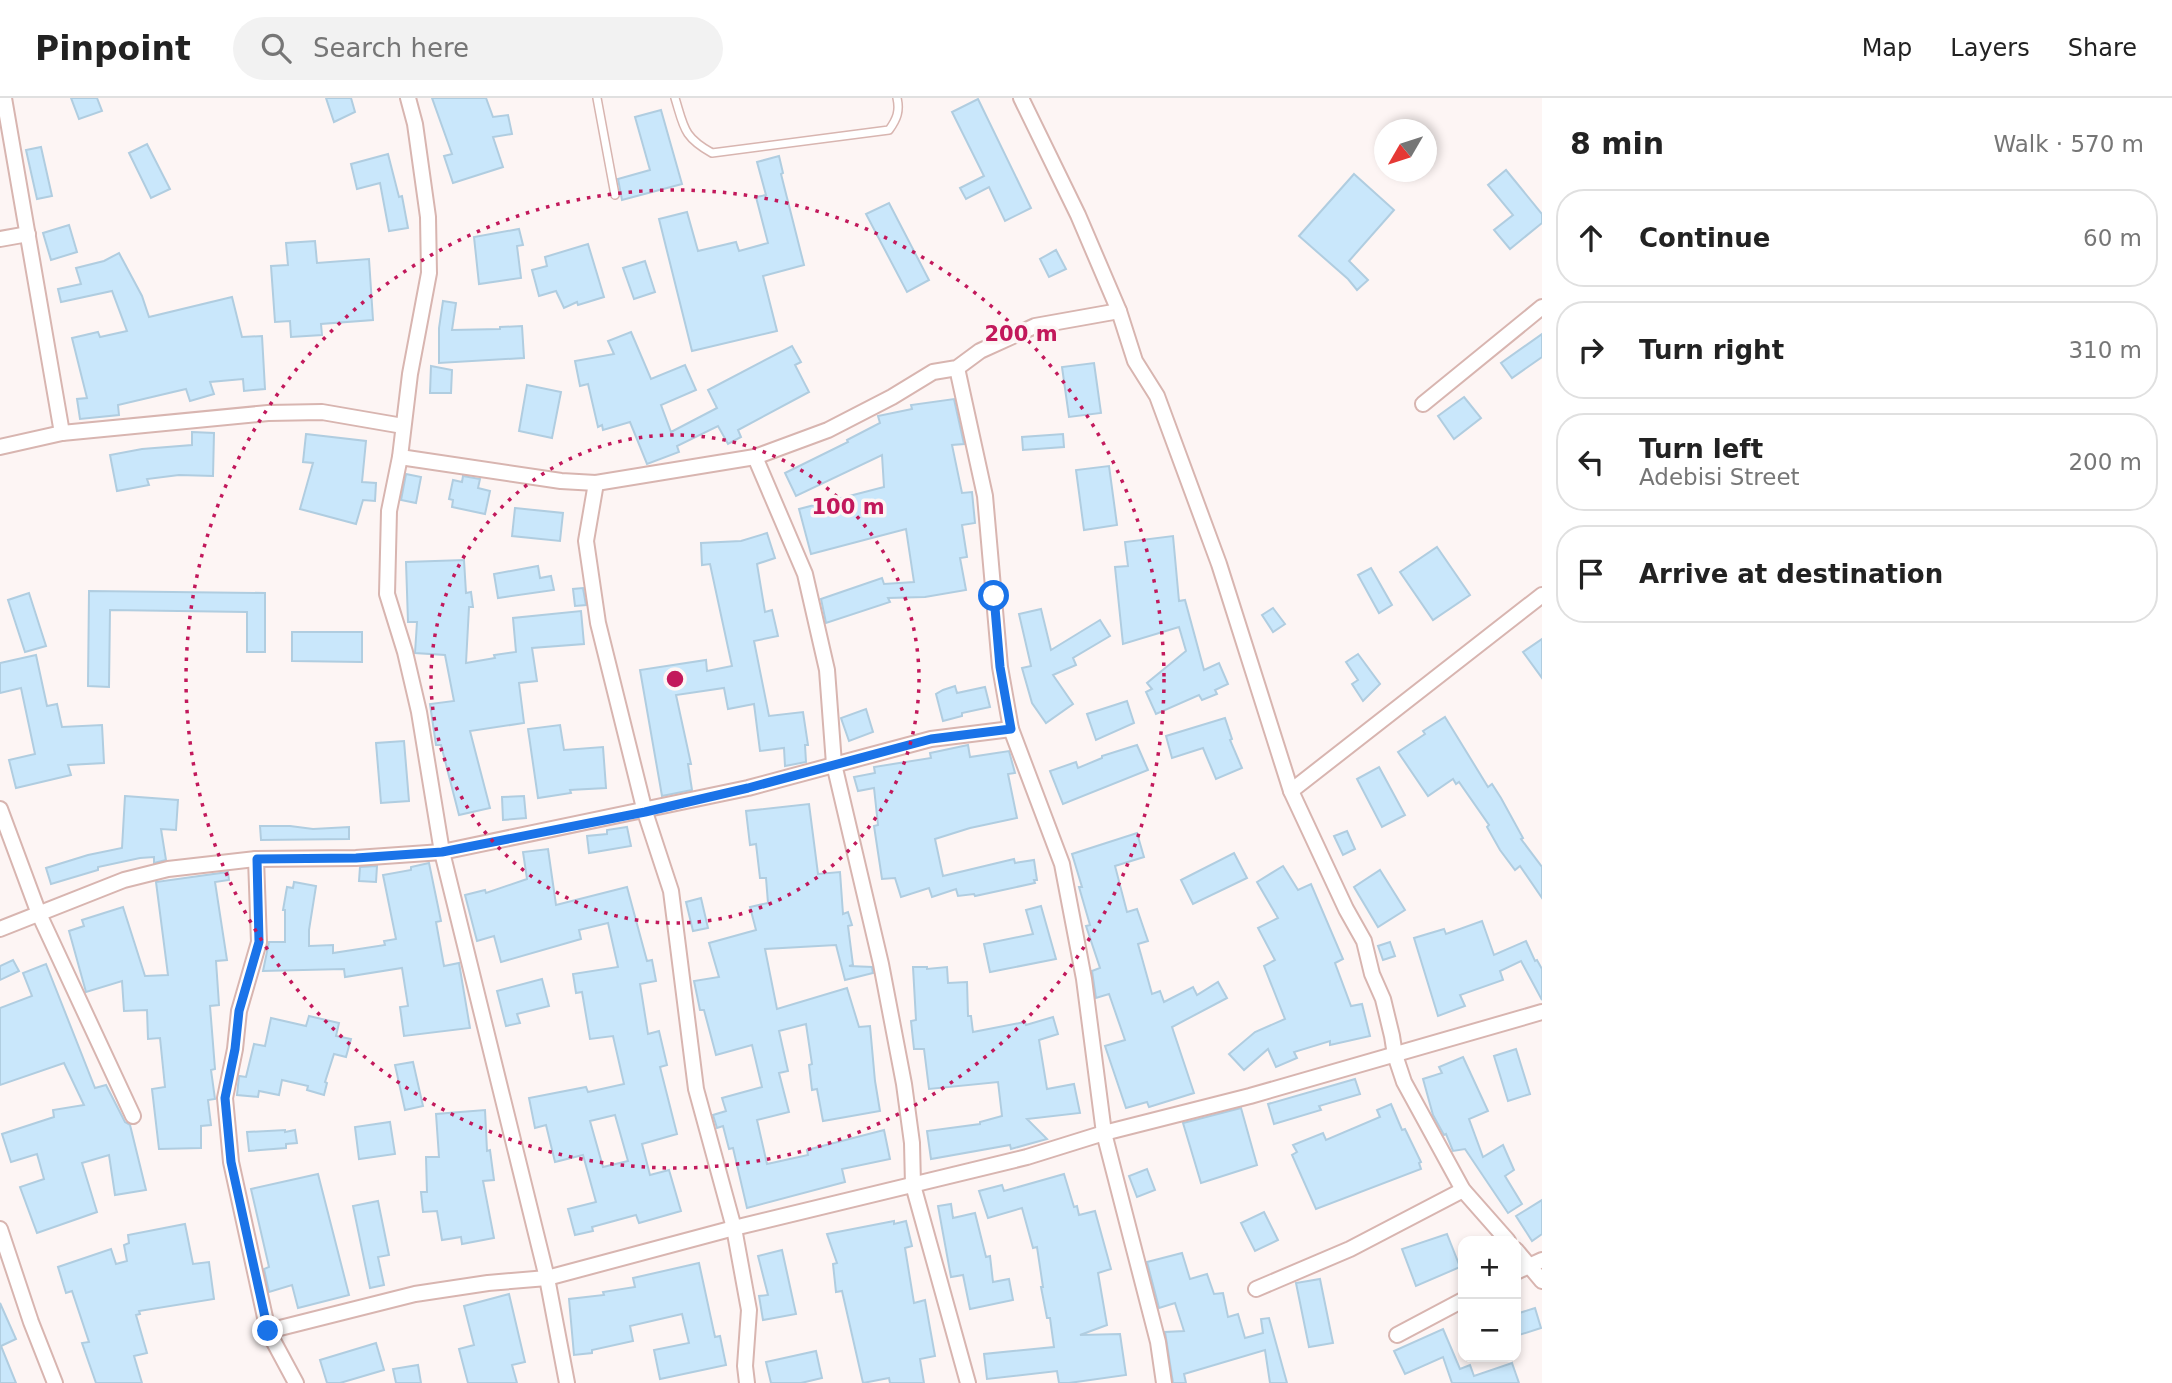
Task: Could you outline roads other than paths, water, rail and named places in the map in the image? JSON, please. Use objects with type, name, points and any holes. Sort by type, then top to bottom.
[{"type":"street","points":[[4,98],[62,433]]},
{"type":"street","points":[[408,98],[415,124],[428,217],[429,274],[410,374],[400,457],[388,511],[387,594],[405,652],[419,712],[442,852],[547,1278],[567,1383]]},
{"type":"street","points":[[1021,98],[1078,215],[1119,311],[1135,362],[1157,396],[1194,492],[1291,791],[1346,909],[1364,941],[1385,1009],[1395,1055],[1411,1098],[1463,1190],[1504,1236]]},
{"type":"street","points":[[0,239],[28,234]]},
{"type":"street","points":[[1423,404],[1542,307]]},
{"type":"street","points":[[400,457],[561,481],[596,483],[755,457],[828,430],[933,372],[957,368],[979,351],[1035,326],[1119,311]]},
{"type":"street","points":[[957,368],[985,496],[1000,667],[1011,729],[1062,864],[1084,979],[1104,1133],[1158,1342],[1164,1383]]},
{"type":"street","points":[[0,447],[62,433],[268,413],[322,412],[403,426]]},
{"type":"street","points":[[755,457],[805,574],[827,670],[834,764],[881,964],[888,1013],[904,1084],[912,1143],[913,1185],[968,1383]]},
{"type":"street","points":[[596,483],[586,541],[598,624],[645,812],[671,891],[696,1089],[734,1228],[749,1310],[745,1366],[747,1383]]},
{"type":"street","points":[[1291,791],[1542,595]]},
{"type":"street","points":[[0,929],[124,880],[168,869],[257,859],[356,858],[442,852],[645,812],[748,788],[931,739],[1011,729]]},
{"type":"street","points":[[0,809],[39,914],[133,1116]]},
{"type":"street","points":[[257,859],[259,942],[239,1011],[225,1098],[231,1162],[268,1331],[296,1383]]},
{"type":"street","points":[[268,1331],[415,1294],[488,1283],[547,1278],[734,1228],[1027,1157],[1104,1133],[1250,1096],[1542,1012]]},
{"type":"street","points":[[1256,1289],[1350,1249],[1463,1190]]},
{"type":"street","points":[[0,1228],[31,1322],[55,1383]]},
{"type":"street","points":[[1536,1262],[1542,1281]]},
{"type":"street","points":[[1397,1335],[1458,1303]]},
{"type":"lane","points":[[597,98],[615,195]]},
{"type":"lane","points":[[675,98],[685,132],[698,145],[712,153],[889,130],[897,119],[897,98]]}]
